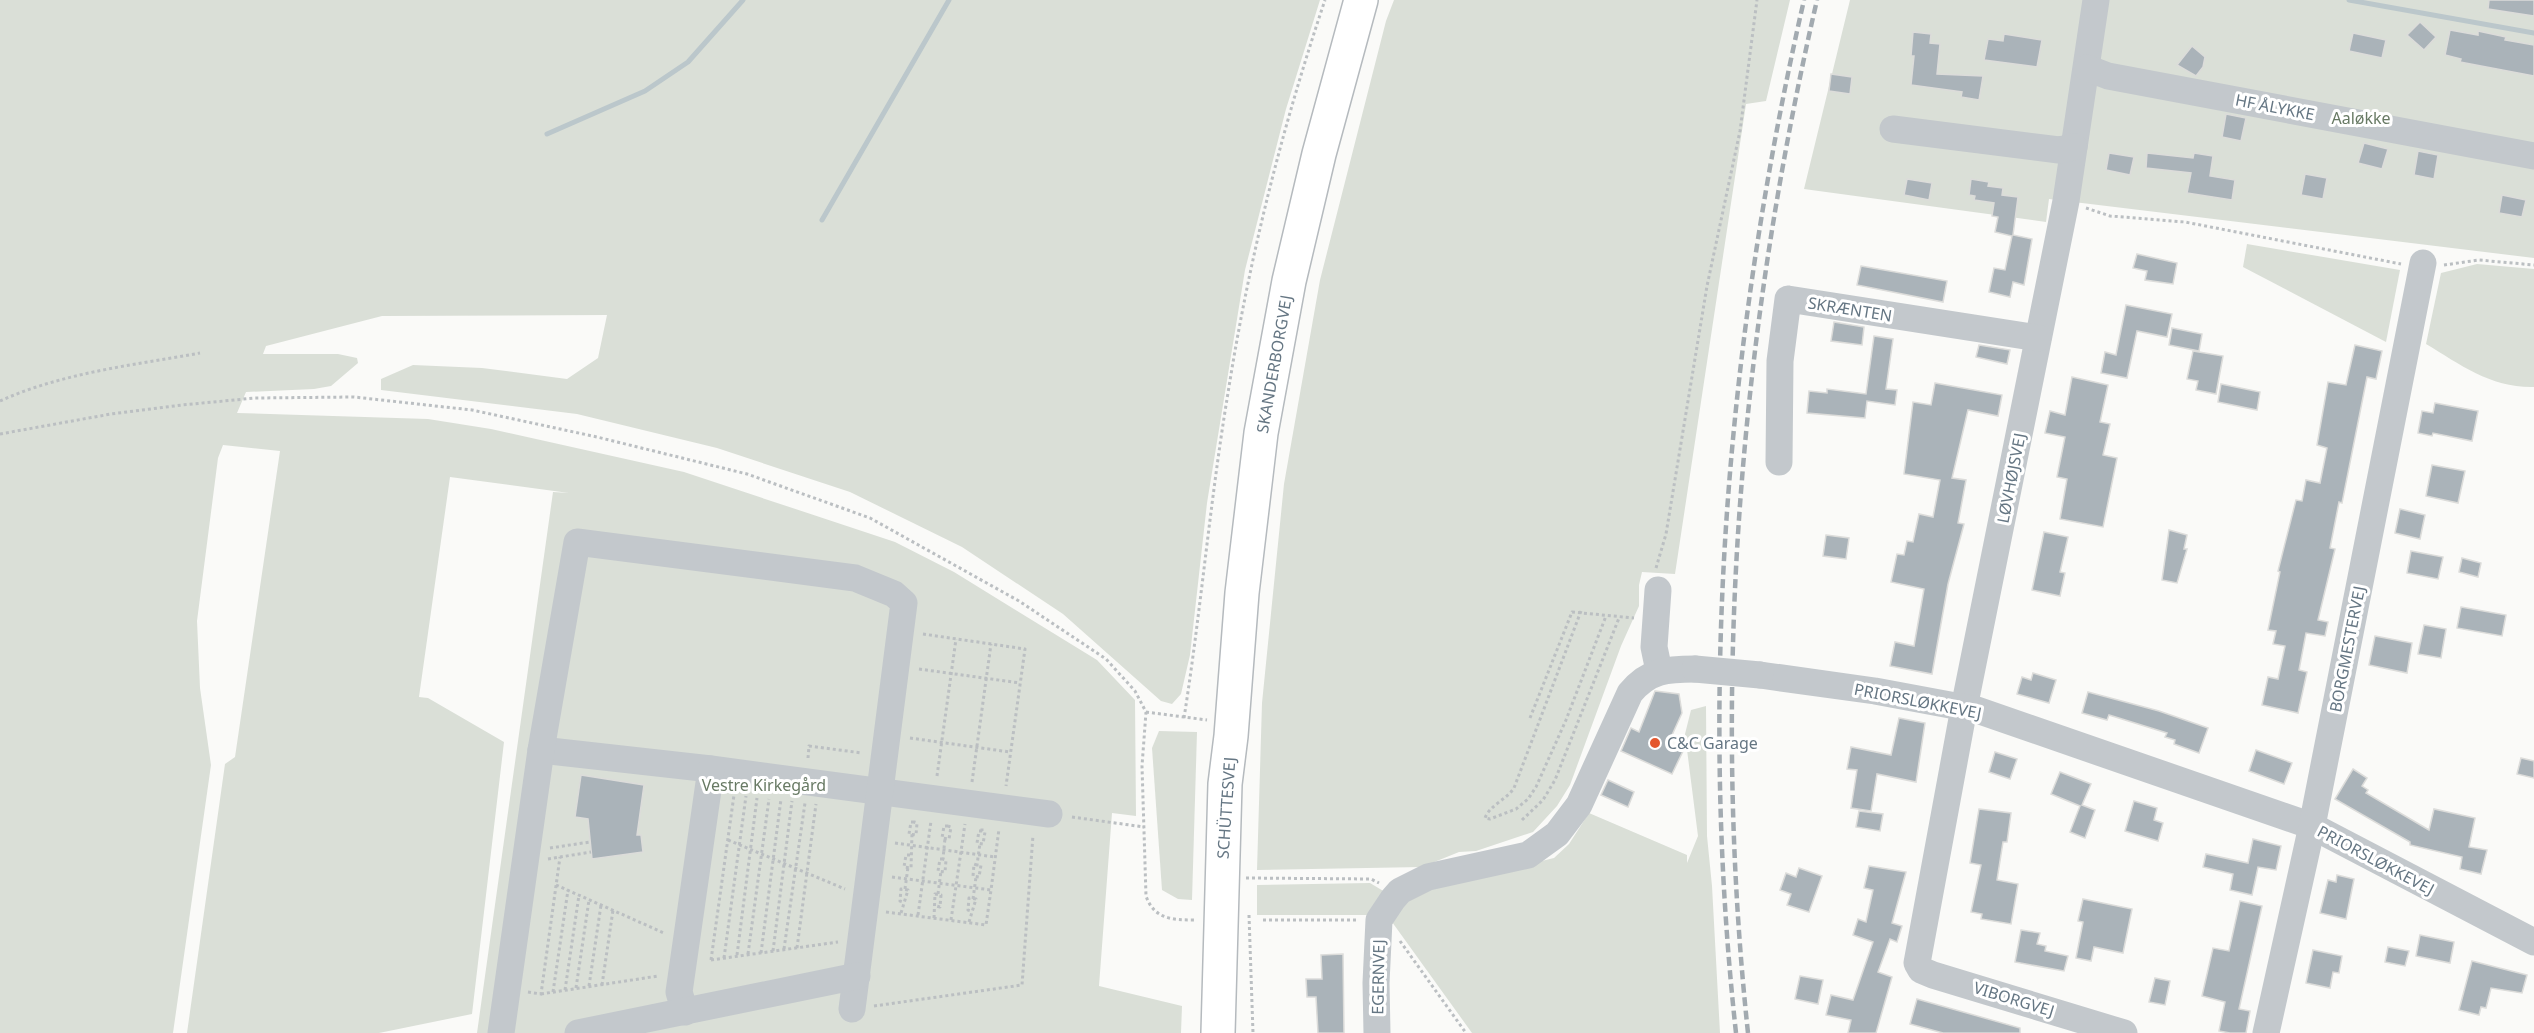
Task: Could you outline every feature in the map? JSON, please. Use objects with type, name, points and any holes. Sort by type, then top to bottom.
[{"type":"main road","name":"SKANDERBORGVEJ","points":[[1223,728],[1261,433],[1288,281],[1319,154],[1361,0]]},
{"type":"main road","name":"SCHÜTTESVEJ","points":[[1223,728],[1242,876],[1238,1033]]},
{"type":"main road","name":"SCHÜTTESVEJ","points":[[1218,1033],[1225,784],[1223,728]]},
{"type":"street","name":"LØVHØJSVEJ","points":[[1917,954],[2066,201],[2096,0]]},
{"type":"street","name":"HF ÅLYKKE","points":[[2087,68],[2108,76],[2534,156]]},
{"type":"street","points":[[1893,129],[2060,150],[2074,147]]},
{"type":"street","name":"BORGMESTERVEJ","points":[[2266,1033],[2312,826],[2423,263]]},
{"type":"street","name":"SKRÆNTEN","points":[[1779,462],[1780,361],[1788,299],[2038,338]]},
{"type":"street","points":[[501,1033],[541,750],[577,542],[855,578],[894,594],[904,603],[880,791],[873,894],[861,946],[852,1009]]},
{"type":"street","points":[[1379,920],[1400,891],[1428,877],[1527,855],[1557,834],[1579,805],[1630,693],[1641,680],[1659,671],[1654,647],[1658,590]]},
{"type":"street","name":"PRIORSLØKKEVEJ","points":[[1659,671],[1695,669],[1814,681],[1964,708],[2312,826],[2534,942]]},
{"type":"street","points":[[541,750],[711,769],[747,782],[801,791],[880,791],[1051,814]]},
{"type":"street","points":[[685,1012],[680,992],[678,958],[711,769]]},
{"type":"street","name":"EGERNVEJ","points":[[1377,1033],[1376,983],[1379,920]]},
{"type":"street","name":"VIBORGVEJ","points":[[1917,954],[1917,963],[1921,970],[1933,975],[2124,1033]]},
{"type":"street","points":[[578,1033],[857,976]]},
{"type":"path","points":[[1184,717],[1197,639],[1228,392],[1281,140],[1325,0]]},
{"type":"path","points":[[1658,590],[1656,570],[1666,534],[1707,286],[1740,131],[1757,0]]},
{"type":"path","points":[[2066,201],[2110,216],[2186,222],[2401,264],[2423,263],[2448,266],[2479,260],[2534,265]]},
{"type":"path","points":[[0,401],[20,392],[80,376],[200,353]]},
{"type":"path","points":[[0,434],[111,414],[182,405],[255,398],[354,397],[472,410],[597,437],[747,474],[870,518],[1019,601],[1106,659],[1135,691],[1146,712],[1143,728],[1144,827],[1148,904],[1155,913],[1164,918],[1194,920]]},
{"type":"path","points":[[1530,718],[1568,616],[1572,612],[1581,611],[1619,618],[1627,617],[1654,623]]},
{"type":"path","points":[[1581,611],[1514,788],[1508,798],[1487,812],[1485,818],[1490,819],[1516,809],[1528,799],[1536,787],[1566,720],[1606,616]]},
{"type":"path","points":[[1522,820],[1543,800],[1555,780],[1619,618]]},
{"type":"path","points":[[922,634],[1025,649],[1006,787],[995,785]]},
{"type":"path","points":[[937,776],[956,639]]},
{"type":"path","points":[[917,669],[1020,683]]},
{"type":"path","points":[[1146,712],[1184,717],[1223,728]]},
{"type":"path","points":[[909,726],[907,738],[1011,752]]},
{"type":"path","points":[[773,951],[784,863],[809,746],[885,756]]},
{"type":"path","points":[[711,960],[728,840],[747,782]]},
{"type":"path","points":[[724,958],[747,782]]},
{"type":"path","points":[[737,956],[751,849],[747,782]]},
{"type":"path","points":[[972,782],[983,784]]},
{"type":"path","points":[[748,954],[770,789]]},
{"type":"path","points":[[761,952],[774,859],[801,791]]},
{"type":"path","points":[[784,949],[795,868],[801,791]]},
{"type":"path","points":[[797,948],[807,873],[801,791]]},
{"type":"path","points":[[912,834],[916,835],[917,829],[917,823],[914,822],[915,811]]},
{"type":"path","points":[[918,916],[932,813]]},
{"type":"path","points":[[852,1009],[1022,985],[1051,814],[1144,827]]},
{"type":"path","points":[[945,838],[949,839],[951,827],[948,826],[949,815]]},
{"type":"path","points":[[980,843],[983,844],[985,832],[982,831],[983,820]]},
{"type":"path","points":[[903,902],[906,902],[908,890],[905,890],[906,879],[913,856],[909,855],[912,834],[909,834],[911,822],[914,822]]},
{"type":"path","points":[[728,840],[807,873],[873,894],[902,914],[986,925],[1000,822]]},
{"type":"path","points":[[936,906],[940,907],[939,883],[941,872],[945,872],[946,860],[943,859],[945,838],[942,838],[944,826],[948,826]]},
{"type":"path","points":[[977,865],[980,843],[977,843],[979,831],[982,831]]},
{"type":"path","points":[[526,853],[590,842]]},
{"type":"path","points":[[892,854],[893,843],[996,856]]},
{"type":"path","points":[[526,853],[535,861],[591,852]]},
{"type":"path","points":[[541,994],[560,857]]},
{"type":"path","points":[[976,877],[973,876],[974,864],[977,865]]},
{"type":"path","points":[[969,923],[976,899],[973,899],[976,877],[979,877],[981,865],[977,865]]},
{"type":"path","points":[[1242,876],[1371,879],[1400,891]]},
{"type":"path","points":[[873,894],[906,879],[991,890]]},
{"type":"path","points":[[556,885],[669,934],[678,958]]},
{"type":"path","points":[[902,914],[901,889],[905,890]]},
{"type":"path","points":[[553,992],[568,890]]},
{"type":"path","points":[[936,906],[933,906],[934,894],[938,894]]},
{"type":"path","points":[[565,990],[579,895]]},
{"type":"path","points":[[971,911],[968,910],[969,898],[973,899]]},
{"type":"path","points":[[576,988],[589,900]]},
{"type":"path","points":[[589,987],[601,905]]},
{"type":"path","points":[[934,918],[936,906]]},
{"type":"path","points":[[1248,908],[1253,1033]]},
{"type":"path","points":[[602,985],[613,910]]},
{"type":"path","points":[[1263,920],[1379,920],[1390,927],[1466,1033]]},
{"type":"path","points":[[507,989],[541,994],[602,985],[678,958],[711,960],[836,942],[861,946]]},
{"type":"green space","name":"Vestre Kirkegård","points":[[0,0],[1320,0],[1286,109],[1245,270],[1207,503],[1190,655],[1181,694],[1172,704],[1161,701],[1063,614],[962,547],[850,492],[717,448],[577,414],[381,390],[381,379],[413,365],[482,368],[567,379],[598,358],[607,315],[382,316],[266,346],[263,354],[338,354],[357,358],[358,363],[331,386],[246,392],[237,413],[428,419],[491,429],[684,472],[895,542],[954,572],[1097,660],[1135,700],[1136,816],[1112,813],[1099,986],[1182,1006],[1181,1033],[477,1033],[553,492],[569,493],[450,477],[419,697],[428,698],[504,742],[472,1014],[379,1033],[187,1033],[225,764],[235,757],[280,451],[223,445],[218,458],[197,621],[200,688],[211,765],[173,1033],[0,1033]]},
{"type":"green space","points":[[1394,0],[1790,0],[1766,101],[1746,104],[1675,574],[1642,572],[1639,585],[1639,606],[1621,646],[1570,785],[1557,806],[1533,832],[1476,851],[1459,852],[1422,867],[1257,870],[1262,703],[1284,484],[1320,280],[1386,21]]},
{"type":"green space","name":"Aaløkke","points":[[1850,0],[2534,0],[2534,258],[2049,199],[2046,222],[1804,189]]},
{"type":"green space","points":[[2247,244],[2400,270],[2386,342],[2243,267]]},
{"type":"green space","points":[[2477,264],[2534,269],[2534,387],[2504,384],[2477,374],[2426,344],[2441,273]]},
{"type":"green space","points":[[1706,706],[1707,836],[1720,1033],[1472,1033],[1392,922],[1402,906],[1419,891],[1554,858],[1569,844],[1589,813],[1687,855],[1687,863],[1698,836],[1685,734],[1691,710]]},
{"type":"green space","points":[[1159,731],[1197,732],[1192,900],[1178,899],[1162,890],[1152,748]]},
{"type":"green space","points":[[1370,883],[1385,892],[1373,915],[1257,915],[1257,885]]},
{"type":"building","points":[[2489,0],[2534,0],[2534,16],[2488,9]]},
{"type":"building","points":[[2420,22],[2436,37],[2424,50],[2407,35]]},
{"type":"building","points":[[2450,30],[2478,35],[2478,31],[2506,37],[2505,40],[2534,45],[2534,76],[2460,62],[2461,59],[2445,55]]},
{"type":"building","points":[[1913,32],[1931,34],[1930,43],[1940,44],[1937,74],[1983,76],[1979,100],[1961,97],[1962,92],[1911,85],[1914,56],[1911,56]]},
{"type":"building","points":[[2353,33],[2386,40],[2382,58],[2349,51]]},
{"type":"building","points":[[2004,34],[2042,40],[2037,67],[1984,60],[1988,39],[2003,41]]},
{"type":"building","points":[[2192,46],[2205,57],[2203,67],[2196,76],[2177,65]]},
{"type":"building","points":[[1831,74],[1852,77],[1850,94],[1829,91]]},
{"type":"building","points":[[2226,114],[2246,118],[2241,141],[2222,137]]},
{"type":"building","points":[[2364,143],[2388,149],[2382,169],[2358,163]]},
{"type":"building","points":[[2418,151],[2438,155],[2434,179],[2414,175]]},
{"type":"building","points":[[2109,153],[2134,157],[2130,175],[2106,170]]},
{"type":"building","points":[[2147,153],[2193,158],[2194,153],[2213,156],[2210,176],[2235,180],[2232,200],[2187,193],[2191,173],[2146,168]]},
{"type":"building","points":[[2305,174],[2327,178],[2323,199],[2301,195]]},
{"type":"building","points":[[1907,179],[1932,183],[1929,200],[1904,195]]},
{"type":"building","points":[[1971,179],[1989,182],[1988,186],[2003,188],[2002,195],[2018,197],[2013,235],[2032,239],[2024,285],[2013,282],[2010,297],[1989,292],[1994,268],[2005,270],[2012,236],[1995,232],[1998,217],[1992,216],[1994,203],[1974,200],[1975,196],[1969,195]]},
{"type":"building","points":[[2502,195],[2526,200],[2522,217],[2499,213]]},
{"type":"building","points":[[2137,254],[2177,263],[2173,284],[2145,280],[2147,271],[2133,268]]},
{"type":"building","points":[[1861,266],[1947,281],[1943,302],[1857,285]]},
{"type":"building","points":[[2126,305],[2172,314],[2167,337],[2137,331],[2127,378],[2101,373],[2105,352],[2116,355]]},
{"type":"building","points":[[1834,322],[1864,327],[1862,345],[1831,341]]},
{"type":"building","points":[[2172,328],[2202,334],[2199,351],[2169,345]]},
{"type":"building","points":[[1874,336],[1893,339],[1886,389],[1897,390],[1895,405],[1867,401],[1865,418],[1807,413],[1809,391],[1827,393],[1827,389],[1866,394]]},
{"type":"building","points":[[1979,345],[2010,350],[2007,364],[1976,357]]},
{"type":"building","points":[[2355,345],[2382,351],[2376,379],[2367,377],[2342,503],[2339,502],[2330,548],[2335,549],[2318,620],[2328,622],[2325,636],[2306,633],[2299,670],[2307,672],[2298,713],[2262,705],[2268,677],[2278,679],[2285,646],[2273,644],[2276,631],[2268,630],[2280,572],[2278,571],[2296,500],[2302,501],[2306,480],[2320,483],[2327,448],[2317,445],[2328,382],[2346,385]]},
{"type":"building","points":[[2193,351],[2223,356],[2216,394],[2196,390],[2198,381],[2187,379]]},
{"type":"building","points":[[2072,377],[2108,385],[2100,422],[2110,424],[2103,455],[2117,458],[2103,527],[2060,519],[2067,479],[2057,477],[2065,437],[2045,433],[2050,411],[2065,415]]},
{"type":"building","points":[[1935,383],[2002,395],[1998,416],[1968,410],[1952,478],[1966,480],[1958,523],[1964,524],[1948,584],[1932,674],[1890,666],[1895,642],[1914,646],[1924,589],[1891,582],[1897,554],[1904,555],[1907,541],[1913,542],[1919,514],[1933,517],[1940,480],[1904,474],[1913,402],[1931,405]]},
{"type":"building","points":[[2221,384],[2260,392],[2257,410],[2218,402]]},
{"type":"building","points":[[2435,403],[2478,411],[2472,441],[2433,433],[2432,436],[2418,433],[2422,411],[2433,413]]},
{"type":"building","points":[[2432,465],[2465,471],[2458,503],[2426,496]]},
{"type":"building","points":[[2400,509],[2425,515],[2420,539],[2395,533]]},
{"type":"building","points":[[2169,530],[2187,535],[2184,549],[2187,549],[2177,583],[2162,580]]},
{"type":"building","points":[[2044,532],[2068,537],[2060,572],[2065,573],[2060,596],[2032,590]]},
{"type":"building","points":[[1826,535],[1849,538],[1846,559],[1823,556]]},
{"type":"building","points":[[2411,551],[2443,557],[2438,579],[2407,573]]},
{"type":"building","points":[[2462,558],[2481,563],[2478,577],[2459,572]]},
{"type":"building","points":[[2461,607],[2506,615],[2502,636],[2457,628]]},
{"type":"building","points":[[2424,625],[2446,629],[2441,658],[2418,654]]},
{"type":"building","points":[[2375,636],[2412,643],[2407,673],[2369,665]]},
{"type":"building","points":[[2033,673],[2056,680],[2049,703],[2017,694],[2022,677],[2031,680]]},
{"type":"building","points":[[1655,691],[1679,694],[1682,713],[1668,744],[1683,751],[1672,774],[1621,751],[1631,728],[1639,732]]},
{"type":"building","points":[[2088,692],[2159,711],[2208,728],[2199,753],[2174,744],[2175,740],[2165,737],[2167,733],[2109,715],[2107,720],[2082,713]]},
{"type":"building","points":[[1899,718],[1925,723],[1916,782],[1877,774],[1871,811],[1851,808],[1857,770],[1847,769],[1851,747],[1891,755]]},
{"type":"building","points":[[2256,750],[2292,763],[2284,784],[2249,771]]},
{"type":"building","points":[[1995,752],[2017,759],[2010,779],[1989,772]]},
{"type":"building","points":[[2521,758],[2534,761],[2534,778],[2517,774]]},
{"type":"building","points":[[2353,769],[2367,778],[2362,786],[2368,790],[2366,793],[2429,830],[2434,809],[2475,818],[2469,847],[2487,850],[2481,874],[2460,869],[2462,857],[2410,845],[2410,842],[2335,799]]},
{"type":"building","points":[[2060,772],[2091,784],[2082,805],[2095,810],[2085,838],[2070,832],[2080,806],[2051,794]]},
{"type":"building","points":[[581,775],[644,785],[637,835],[641,835],[643,852],[592,859],[588,819],[575,817]]},
{"type":"building","points":[[1608,780],[1634,792],[1628,807],[1601,795]]},
{"type":"building","points":[[2134,801],[2157,808],[2154,820],[2163,823],[2158,841],[2125,831]]},
{"type":"building","points":[[1979,809],[2011,813],[2007,842],[2003,842],[1997,880],[2018,884],[2011,924],[1981,919],[1982,914],[1971,912],[1981,865],[1970,863]]},
{"type":"building","points":[[1859,811],[1883,814],[1880,831],[1856,827]]},
{"type":"building","points":[[2253,839],[2281,846],[2276,870],[2258,867],[2252,895],[2230,890],[2233,874],[2203,867],[2206,854],[2248,863]]},
{"type":"building","points":[[1869,866],[1906,872],[1892,923],[1902,926],[1897,942],[1890,939],[1878,972],[1892,977],[1876,1033],[1848,1033],[1851,1020],[1826,1015],[1831,995],[1853,1000],[1873,942],[1853,935],[1858,919],[1866,922],[1873,890],[1864,888]]},
{"type":"building","points":[[1799,868],[1822,876],[1809,912],[1787,905],[1791,894],[1780,890],[1786,873],[1796,877]]},
{"type":"building","points":[[2337,875],[2354,879],[2346,919],[2320,913],[2328,880],[2336,882]]},
{"type":"building","points":[[2083,899],[2132,909],[2123,953],[2094,947],[2091,961],[2076,958],[2083,922],[2078,921]]},
{"type":"building","points":[[2240,901],[2262,906],[2239,1009],[2250,1011],[2246,1033],[2230,1033],[2219,1031],[2225,1002],[2202,996],[2213,948],[2229,951]]},
{"type":"building","points":[[2021,930],[2040,933],[2037,944],[2046,946],[2045,951],[2068,956],[2064,971],[2015,962]]},
{"type":"building","points":[[2420,935],[2454,942],[2450,963],[2416,956]]},
{"type":"building","points":[[2388,947],[2409,951],[2405,966],[2385,962]]},
{"type":"building","points":[[2313,950],[2342,956],[2339,973],[2333,972],[2330,988],[2306,983]]},
{"type":"building","points":[[1343,954],[1344,1033],[1318,1033],[1316,997],[1307,997],[1306,979],[1322,979],[1321,955]]},
{"type":"building","points":[[2472,961],[2527,975],[2522,993],[2491,988],[2486,1008],[2481,1007],[2479,1015],[2459,1010]]},
{"type":"building","points":[[1800,976],[1823,980],[1818,1004],[1795,999]]},
{"type":"building","points":[[2155,978],[2170,981],[2165,1005],[2149,1002]]},
{"type":"building","points":[[1917,999],[2020,1028],[2020,1033],[1943,1033],[1910,1024]]},
{"type":"waterway","points":[[547,134],[645,91],[688,62],[743,0]]},
{"type":"waterway","points":[[822,220],[949,0]]},
{"type":"waterway","points":[[2349,0],[2534,33]]},
{"type":"railway","points":[[1736,1033],[1725,903],[1720,773],[1721,643],[1727,514],[1739,384],[1756,255],[1777,127],[1804,0]]},
{"type":"railway","points":[[1748,1033],[1737,903],[1732,773],[1733,643],[1739,514],[1751,384],[1768,255],[1790,127],[1817,0]]},
{"type":"place","name":"C&C Garage","points":[[1655,743]]}]
